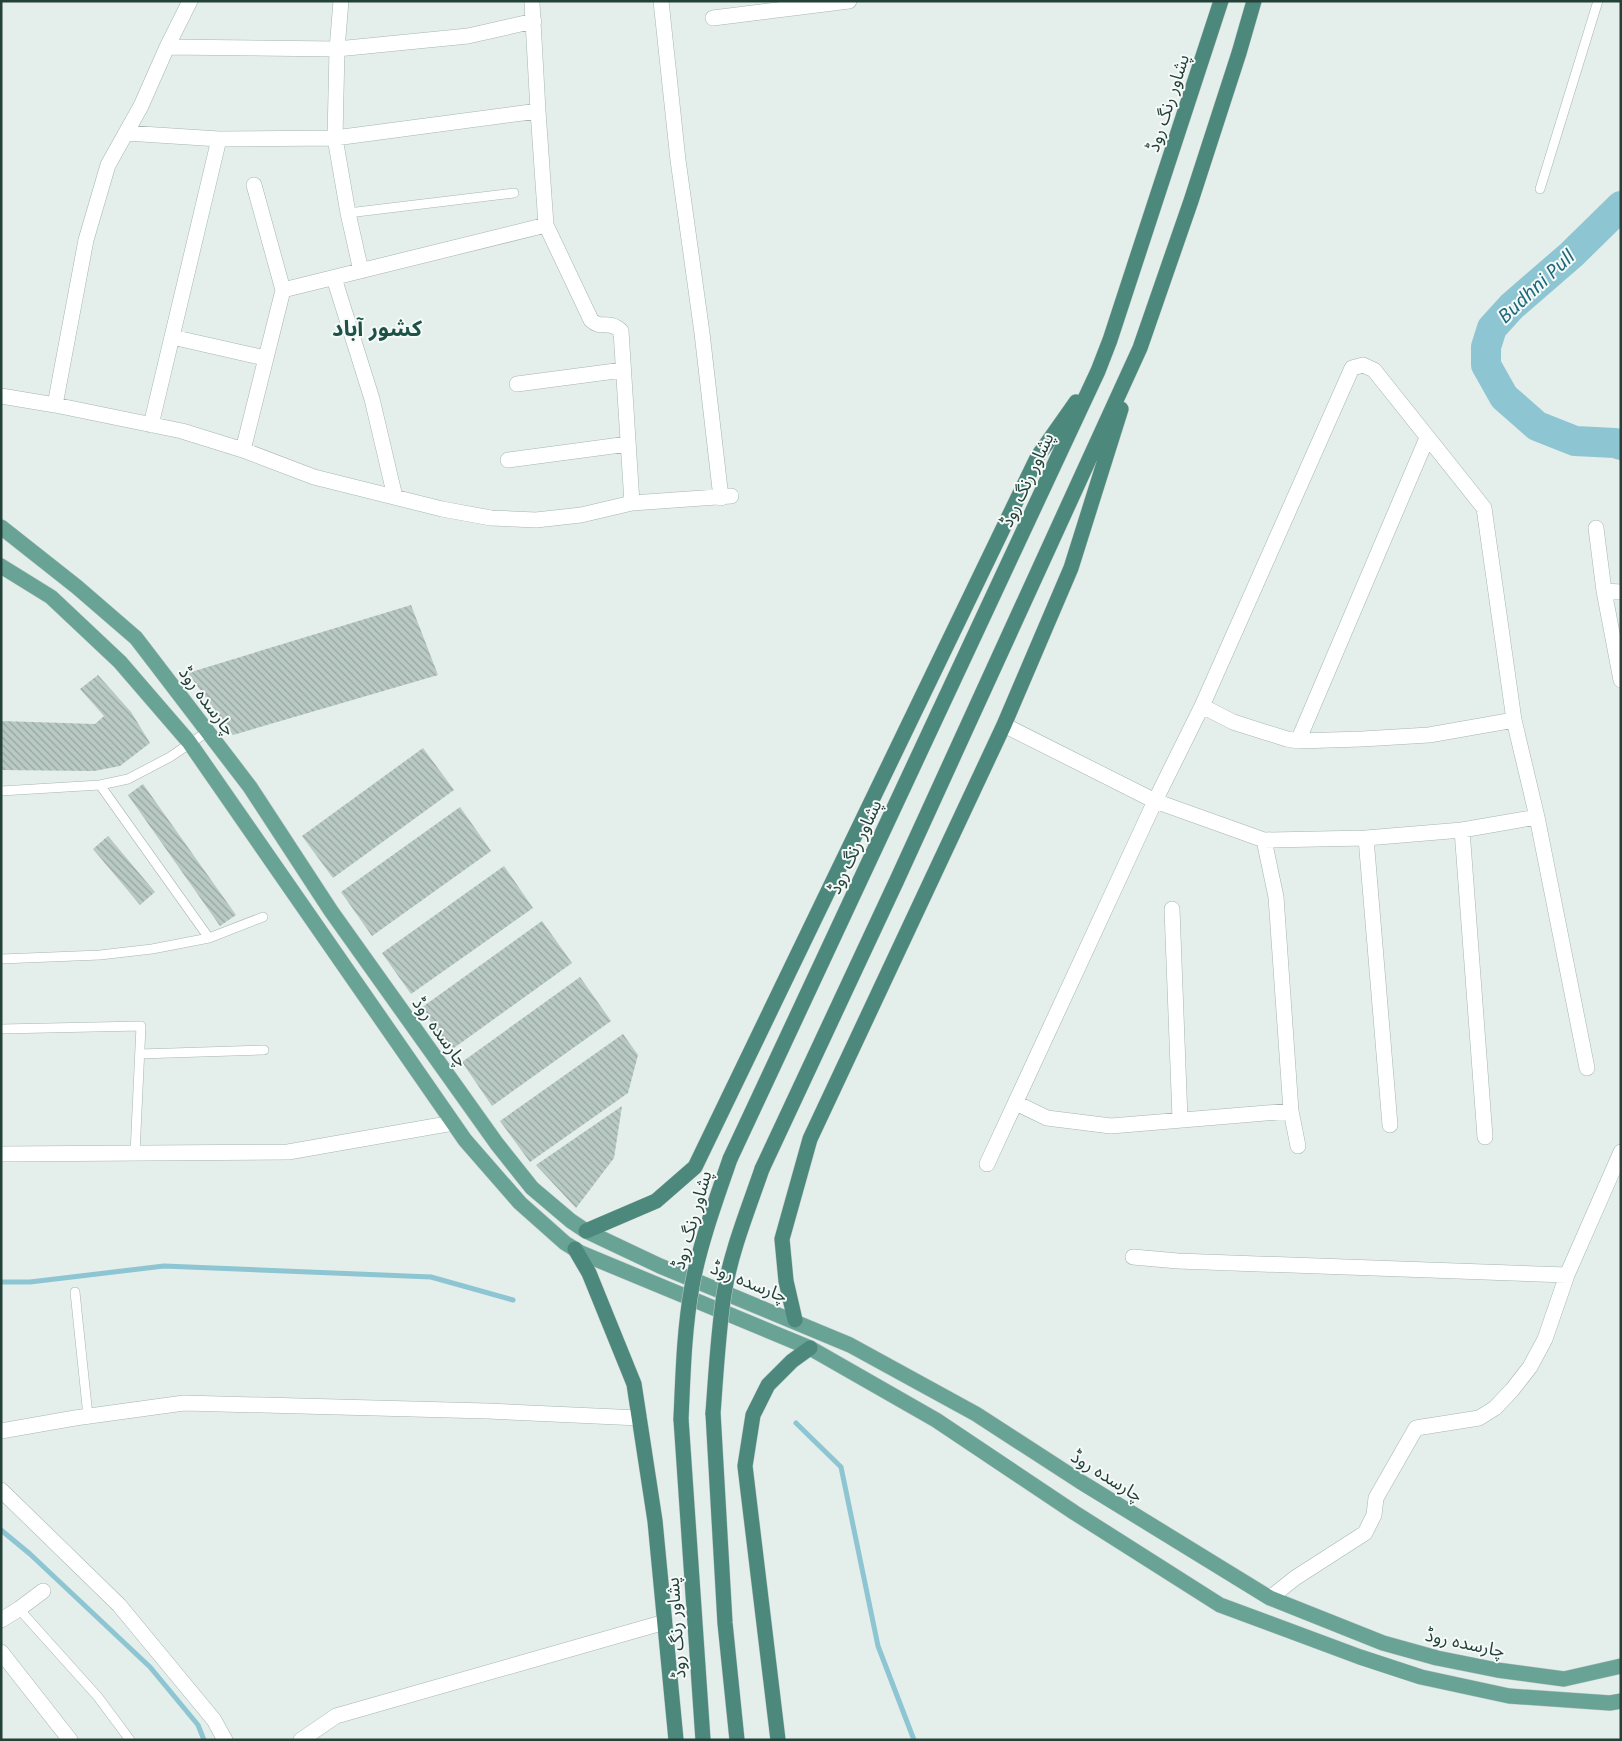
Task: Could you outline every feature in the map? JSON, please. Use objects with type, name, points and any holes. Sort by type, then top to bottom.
[{"type":"highway","name":"پشاور رنگ روڈ","points":[[703,1740],[681,1419],[684,1352],[692,1286],[709,1222],[730,1158],[1098,371],[1113,331],[1221,1]]},
{"type":"highway","points":[[795,1320],[786,1280],[782,1239],[810,1139],[1004,725],[1071,568],[1140,348],[1191,201],[1254,1]]},
{"type":"highway","points":[[737,1740],[725,1623],[713,1413],[724,1293],[739,1233],[762,1169],[897,880],[1140,348]]},
{"type":"highway","points":[[586,1231],[656,1201],[695,1166],[1038,456],[1098,371]]},
{"type":"highway","points":[[575,1249],[588,1273],[634,1384],[655,1521],[676,1740]]},
{"type":"highway","points":[[778,1740],[745,1466],[753,1415],[768,1385],[792,1361],[810,1348]]},
{"type":"main road","name":"چارسدہ روڈ","points":[[1,527],[77,587],[136,638],[250,787],[331,911],[511,1163],[538,1194],[556,1210],[586,1231],[660,1266],[795,1320],[850,1345],[976,1414],[1089,1487],[1270,1598],[1365,1637],[1437,1658],[1497,1670],[1564,1679],[1621,1666]]},
{"type":"main road","name":"چارسدہ روڈ","points":[[1,566],[51,597],[120,662],[190,744],[465,1140],[520,1203],[565,1244],[810,1348],[936,1420],[1075,1514],[1220,1605],[1360,1657],[1421,1677],[1509,1696],[1610,1703],[1621,1702]]},
{"type":"main road","points":[[1360,1657],[1365,1637]]},
{"type":"street","points":[[55,405],[86,240],[108,165],[141,106],[190,1]]},
{"type":"street","points":[[341,1],[335,138],[348,213],[361,270]]},
{"type":"street","points":[[1,396],[55,405],[199,436],[314,477],[442,510],[491,518],[536,520],[581,516],[632,503],[726,497],[678,160],[661,1]]},
{"type":"street","points":[[713,18],[849,1]]},
{"type":"street","points":[[532,3],[546,225],[591,320],[595,324],[615,325],[620,331],[632,503]]},
{"type":"street","points":[[167,47],[338,49],[468,36],[534,21]]},
{"type":"street","points":[[126,133],[219,139],[335,138],[538,110]]},
{"type":"street","points":[[151,425],[219,139]]},
{"type":"street","points":[[242,450],[283,290],[254,185]]},
{"type":"street","points":[[283,290],[546,225]]},
{"type":"street","points":[[334,278],[372,399],[395,497]]},
{"type":"street","points":[[172,337],[265,358]]},
{"type":"street","points":[[987,1164],[1155,801],[1202,706],[1352,368],[1363,365],[1374,370],[1484,508],[1514,720],[1537,817],[1587,1068]]},
{"type":"street","points":[[517,384],[623,370]]},
{"type":"street","points":[[1298,741],[1427,438]]},
{"type":"street","points":[[508,460],[628,444]]},
{"type":"street","points":[[1596,528],[1604,591],[1621,680]]},
{"type":"street","points":[[1604,591],[1621,592]]},
{"type":"street","points":[[1202,706],[1233,722],[1298,741],[1429,735],[1514,720]]},
{"type":"street","points":[[1004,725],[1155,801],[1264,840],[1366,838],[1462,830],[1537,817]]},
{"type":"street","points":[[1462,830],[1485,1137]]},
{"type":"street","points":[[1366,838],[1390,1125]]},
{"type":"street","points":[[1264,840],[1276,897],[1291,1111],[1298,1146]]},
{"type":"street","points":[[1172,909],[1180,1119]]},
{"type":"street","points":[[1016,1103],[1048,1118],[1111,1126],[1291,1111]]},
{"type":"street","points":[[1,1154],[288,1152],[453,1123]]},
{"type":"street","points":[[1270,1598],[1295,1578],[1365,1533],[1374,1515],[1376,1498],[1416,1428],[1479,1418],[1495,1408],[1512,1390],[1530,1367],[1545,1339],[1567,1275],[1621,1152]]},
{"type":"street","points":[[1132,1257],[1178,1261],[1567,1275]]},
{"type":"street","points":[[1,1431],[88,1416],[184,1403],[487,1411],[639,1418]]},
{"type":"street","points":[[1,1490],[119,1605],[214,1720],[225,1740]]},
{"type":"street","points":[[1,1620],[43,1591]]},
{"type":"street","points":[[301,1740],[336,1716],[664,1622]]},
{"type":"street","points":[[1,1652],[70,1740]]},
{"type":"lane","points":[[1540,189],[1598,1]]},
{"type":"lane","points":[[348,213],[514,193]]},
{"type":"lane","points":[[1,792],[100,785],[128,780],[170,757],[207,732]]},
{"type":"lane","points":[[100,785],[209,938]]},
{"type":"lane","points":[[1,959],[100,955],[152,949],[209,938],[263,916]]},
{"type":"lane","points":[[1,1030],[141,1026],[135,1153]]},
{"type":"lane","points":[[140,1054],[264,1050]]},
{"type":"lane","points":[[75,1292],[88,1416]]},
{"type":"lane","points":[[19,1609],[98,1697],[130,1740]]},
{"type":"building","points":[[411,605],[438,675],[233,735],[188,673]]},
{"type":"building","points":[[98,675],[131,712],[150,743],[120,766],[94,771],[1,770],[1,721],[95,724],[104,716],[80,689]]},
{"type":"building","points":[[423,748],[454,790],[333,878],[302,836]]},
{"type":"building","points":[[143,784],[236,915],[220,926],[128,795]]},
{"type":"building","points":[[460,807],[491,851],[372,936],[341,892]]},
{"type":"building","points":[[108,836],[155,892],[140,905],[93,849]]},
{"type":"building","points":[[504,866],[533,908],[411,994],[382,953]]},
{"type":"building","points":[[542,921],[572,963],[451,1050],[421,1008]]},
{"type":"building","points":[[580,977],[611,1021],[492,1106],[462,1062]]},
{"type":"building","points":[[623,1034],[638,1055],[628,1093],[530,1162],[500,1121]]},
{"type":"building","points":[[622,1106],[614,1158],[576,1208],[536,1165]]},
{"type":"waterway","name":"Budhni Pull","points":[[1621,206],[1571,255],[1512,306],[1492,328],[1486,347],[1486,365],[1504,397],[1537,426],[1575,441],[1621,445]]},
{"type":"waterway","points":[[1,1282],[30,1282],[164,1266],[431,1277],[513,1300]]},
{"type":"waterway","points":[[796,1423],[841,1467],[878,1646],[914,1740]]},
{"type":"waterway","points":[[1,1530],[30,1554],[150,1667],[198,1725],[204,1740]]},
{"type":"district","name":"کشور آباد","points":[[377,328]]}]
